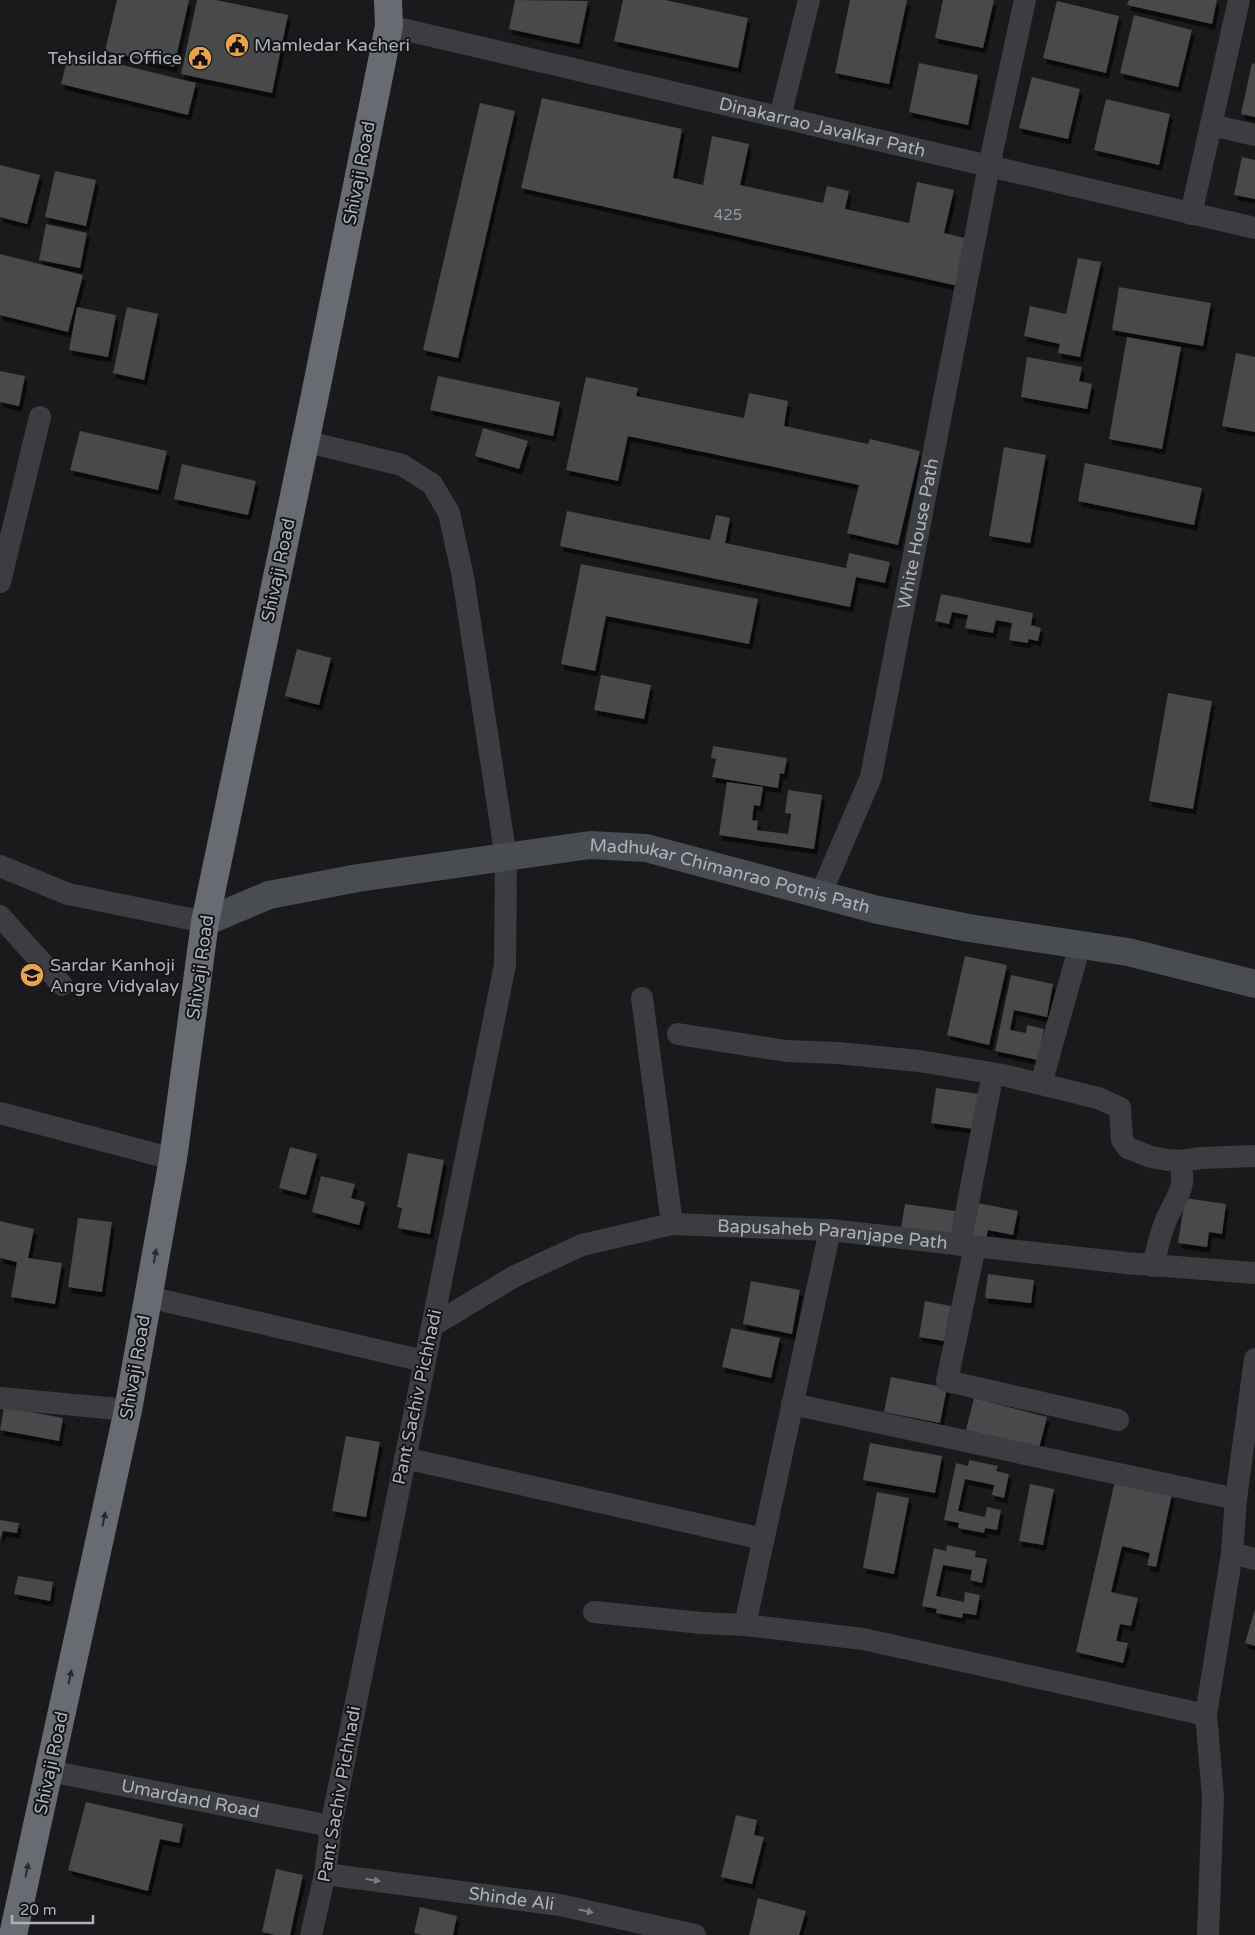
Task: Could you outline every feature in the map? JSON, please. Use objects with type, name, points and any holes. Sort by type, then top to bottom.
[{"type":"highway","name":"Shivaji Road","points":[[13,1935],[128,1410],[173,1159],[206,922],[304,442],[388,13]]},
{"type":"street","points":[[780,117],[809,0]]},
{"type":"street","name":"White House Path","points":[[821,894],[871,777],[989,166],[1025,0]]},
{"type":"street","points":[[1191,214],[1239,0]]},
{"type":"street","name":"Dinakarrao Javalkar Path","points":[[388,13],[780,117],[1255,228]]},
{"type":"street","points":[[1211,125],[1255,135]]},
{"type":"street","points":[[0,582],[40,417]]},
{"type":"street","name":"Pant Sachiv Pichhadi","points":[[304,442],[402,466],[432,484],[449,514],[463,577],[506,858],[505,965],[424,1361],[331,1826],[325,1874],[311,1935]]},
{"type":"street","name":"Madhukar Chimanrao Potnis Path","points":[[206,922],[269,895],[358,878],[590,845],[646,848],[878,910],[969,928],[1128,952],[1255,984]]},
{"type":"street","points":[[0,866],[68,894],[206,922]]},
{"type":"street","points":[[0,916],[62,985]]},
{"type":"street","points":[[1041,1084],[1080,944]]},
{"type":"street","points":[[642,998],[672,1224]]},
{"type":"street","points":[[678,1034],[786,1051],[838,1053],[919,1061],[1003,1075],[1098,1098],[1120,1108],[1122,1140],[1128,1148],[1151,1157],[1180,1160],[1255,1156]]},
{"type":"street","points":[[990,1088],[947,1381],[1118,1420]]},
{"type":"street","points":[[0,1113],[173,1159]]},
{"type":"street","points":[[1153,1266],[1167,1219],[1184,1181],[1180,1160]]},
{"type":"street","name":"Bapusaheb Paranjape Path","points":[[432,1326],[515,1276],[582,1245],[672,1224],[830,1230],[1153,1266],[1255,1273]]},
{"type":"street","points":[[745,1625],[830,1230]]},
{"type":"street","points":[[148,1297],[424,1361]]},
{"type":"street","points":[[1208,1935],[1213,1798],[1206,1715],[1232,1553],[1236,1499],[1255,1359]]},
{"type":"street","points":[[0,1398],[128,1410]]},
{"type":"street","points":[[792,1404],[1236,1499]]},
{"type":"street","points":[[405,1458],[763,1539]]},
{"type":"street","points":[[1232,1553],[1255,1559]]},
{"type":"street","points":[[594,1612],[702,1623],[745,1625],[863,1639],[1206,1715]]},
{"type":"street","name":"Umardand Road","points":[[49,1771],[331,1826]]},
{"type":"street","name":"Shinde Ali","points":[[325,1874],[560,1905],[695,1935]]},
{"type":"building","points":[[117,0],[189,0],[174,67],[105,51]]},
{"type":"building","points":[[197,0],[216,0],[288,15],[272,93],[181,74]]},
{"type":"building","points":[[515,0],[588,1],[579,44],[509,29]]},
{"type":"building","points":[[623,0],[665,0],[748,18],[738,68],[614,41]]},
{"type":"building","points":[[850,0],[907,0],[889,84],[835,73]]},
{"type":"building","points":[[943,0],[994,0],[983,48],[935,38]]},
{"type":"building","points":[[1129,0],[1217,0],[1212,24],[1127,5]]},
{"type":"building","points":[[1057,1],[1119,16],[1106,73],[1043,58]]},
{"type":"building","points":[[1134,15],[1192,30],[1178,87],[1120,73]]},
{"type":"building","points":[[69,52],[196,83],[188,115],[61,84]]},
{"type":"building","points":[[919,63],[978,75],[968,125],[909,112]]},
{"type":"building","points":[[1252,63],[1255,64],[1255,117],[1241,114]]},
{"type":"building","points":[[1032,77],[1080,89],[1068,139],[1019,128]]},
{"type":"building","points":[[542,98],[682,129],[673,178],[703,185],[712,136],[749,144],[740,185],[823,203],[827,186],[849,191],[845,209],[909,223],[917,182],[954,190],[944,233],[969,239],[958,286],[521,188]]},
{"type":"building","points":[[1106,99],[1170,114],[1159,165],[1094,150]]},
{"type":"building","points":[[480,103],[515,111],[458,358],[423,350]]},
{"type":"building","points":[[1242,157],[1255,160],[1255,199],[1234,195]]},
{"type":"building","points":[[0,165],[40,175],[27,224],[0,217]]},
{"type":"building","points":[[55,171],[96,180],[86,226],[45,217]]},
{"type":"building","points":[[46,224],[87,233],[80,268],[39,260]]},
{"type":"building","points":[[0,254],[83,275],[68,332],[0,315]]},
{"type":"building","points":[[1078,258],[1101,262],[1080,357],[1058,353],[1060,344],[1024,336],[1030,306],[1066,314]]},
{"type":"building","points":[[1119,287],[1211,303],[1203,346],[1112,330]]},
{"type":"building","points":[[77,307],[116,315],[108,357],[69,350]]},
{"type":"building","points":[[127,307],[158,314],[144,380],[113,373]]},
{"type":"building","points":[[1127,337],[1181,347],[1162,449],[1109,439]]},
{"type":"building","points":[[1236,353],[1255,357],[1255,432],[1222,426]]},
{"type":"building","points":[[1027,357],[1082,367],[1079,381],[1092,384],[1087,409],[1021,397]]},
{"type":"building","points":[[0,371],[25,376],[19,406],[0,402]]},
{"type":"building","points":[[438,376],[560,402],[553,436],[430,410]]},
{"type":"building","points":[[586,377],[638,388],[636,396],[744,418],[749,393],[788,401],[784,426],[868,444],[870,439],[920,451],[898,545],[847,533],[859,485],[628,436],[618,481],[566,470]]},
{"type":"building","points":[[483,428],[528,441],[519,469],[475,456]]},
{"type":"building","points":[[80,431],[167,451],[158,490],[70,470]]},
{"type":"building","points":[[1004,447],[1046,455],[1030,543],[989,536]]},
{"type":"building","points":[[1085,463],[1202,488],[1194,525],[1078,501]]},
{"type":"building","points":[[182,464],[256,481],[248,515],[174,499]]},
{"type":"building","points":[[567,511],[710,540],[716,515],[730,518],[725,543],[846,568],[849,553],[890,562],[885,583],[856,577],[850,607],[560,546]]},
{"type":"building","points":[[581,564],[758,599],[749,644],[606,616],[595,671],[561,664]]},
{"type":"building","points":[[941,594],[1033,613],[1031,625],[1041,628],[1038,641],[1028,639],[1028,643],[1009,640],[1012,623],[996,620],[993,633],[965,628],[968,615],[952,612],[949,624],[935,621]]},
{"type":"building","points":[[297,649],[331,658],[319,705],[285,696]]},
{"type":"building","points":[[601,675],[651,685],[644,719],[594,710]]},
{"type":"building","points":[[1168,693],[1212,701],[1193,809],[1149,801]]},
{"type":"building","points":[[713,746],[787,758],[784,774],[780,773],[778,788],[712,777],[716,759],[711,758]]},
{"type":"building","points":[[727,782],[763,787],[760,806],[754,805],[752,820],[758,821],[757,830],[788,834],[791,814],[785,813],[788,790],[822,795],[814,849],[719,835]]},
{"type":"building","points":[[965,956],[1007,965],[989,1045],[947,1035]]},
{"type":"building","points":[[1011,975],[1053,984],[1047,1017],[1014,1010],[1010,1030],[1026,1033],[1027,1025],[1044,1029],[1038,1060],[995,1051]]},
{"type":"building","points":[[936,1088],[980,1094],[974,1129],[931,1123]]},
{"type":"building","points":[[290,1147],[317,1154],[306,1195],[279,1188]]},
{"type":"building","points":[[408,1153],[444,1160],[430,1234],[398,1228],[402,1208],[397,1207]]},
{"type":"building","points":[[321,1176],[355,1184],[351,1198],[365,1202],[359,1225],[312,1212]]},
{"type":"building","points":[[1185,1198],[1226,1204],[1222,1234],[1209,1232],[1207,1247],[1178,1243]]},
{"type":"building","points":[[978,1203],[1018,1211],[1013,1235],[988,1230],[986,1238],[972,1235]]},
{"type":"building","points":[[905,1204],[955,1211],[951,1237],[901,1229]]},
{"type":"building","points":[[78,1218],[112,1222],[102,1292],[68,1287]]},
{"type":"building","points":[[0,1221],[34,1229],[28,1258],[62,1263],[55,1304],[11,1297],[17,1262],[0,1258]]},
{"type":"building","points":[[988,1274],[1034,1280],[1031,1303],[985,1298]]},
{"type":"building","points":[[751,1281],[800,1290],[792,1334],[743,1324]]},
{"type":"building","points":[[925,1301],[951,1306],[944,1341],[919,1337]]},
{"type":"building","points":[[731,1328],[780,1338],[771,1378],[722,1367]]},
{"type":"building","points":[[891,1377],[947,1388],[940,1423],[884,1412]]},
{"type":"building","points":[[974,1398],[1047,1417],[1039,1448],[966,1430]]},
{"type":"building","points":[[4,1407],[63,1418],[59,1441],[0,1430]]},
{"type":"building","points":[[346,1436],[380,1442],[366,1517],[332,1511]]},
{"type":"building","points":[[870,1443],[942,1456],[935,1493],[863,1480]]},
{"type":"building","points":[[969,1460],[998,1466],[996,1471],[1009,1474],[1004,1498],[992,1495],[994,1485],[965,1479],[958,1511],[985,1517],[987,1507],[1001,1510],[997,1530],[985,1528],[984,1533],[958,1528],[959,1523],[944,1520],[956,1463],[968,1466]]},
{"type":"building","points":[[1115,1481],[1172,1494],[1156,1567],[1147,1565],[1150,1553],[1122,1546],[1111,1592],[1138,1598],[1131,1626],[1120,1624],[1116,1641],[1128,1643],[1123,1663],[1076,1652]]},
{"type":"building","points":[[1030,1484],[1054,1489],[1043,1545],[1019,1541]]},
{"type":"building","points":[[877,1492],[909,1498],[894,1574],[863,1568]]},
{"type":"building","points":[[0,1520],[19,1523],[17,1533],[3,1531],[0,1540]]},
{"type":"building","points":[[947,1545],[976,1551],[975,1557],[987,1559],[982,1583],[970,1580],[972,1570],[943,1565],[936,1596],[964,1602],[965,1592],[980,1595],[976,1615],[963,1613],[962,1618],[936,1613],[937,1609],[922,1606],[934,1548],[946,1551]]},
{"type":"building","points":[[18,1576],[53,1582],[50,1601],[14,1594]]},
{"type":"building","points":[[1255,1609],[1255,1646],[1245,1643]]},
{"type":"building","points":[[86,1802],[183,1824],[179,1843],[160,1839],[148,1891],[68,1870]]},
{"type":"building","points":[[736,1815],[757,1820],[754,1835],[764,1837],[752,1884],[721,1877]]},
{"type":"building","points":[[276,1869],[303,1875],[290,1935],[275,1935],[262,1932]]},
{"type":"building","points":[[758,1898],[806,1911],[799,1935],[749,1935]]},
{"type":"building","points":[[420,1907],[457,1916],[453,1935],[422,1935],[414,1933]]},
{"type":"place","name":"Mamledar Kacheri","points":[[237,45]]},
{"type":"place","name":"Tehsildar Office","points":[[200,58]]},
{"type":"place","name":"Sardar Kanhoji Angre Vidyalay","points":[[32,975]]}]
